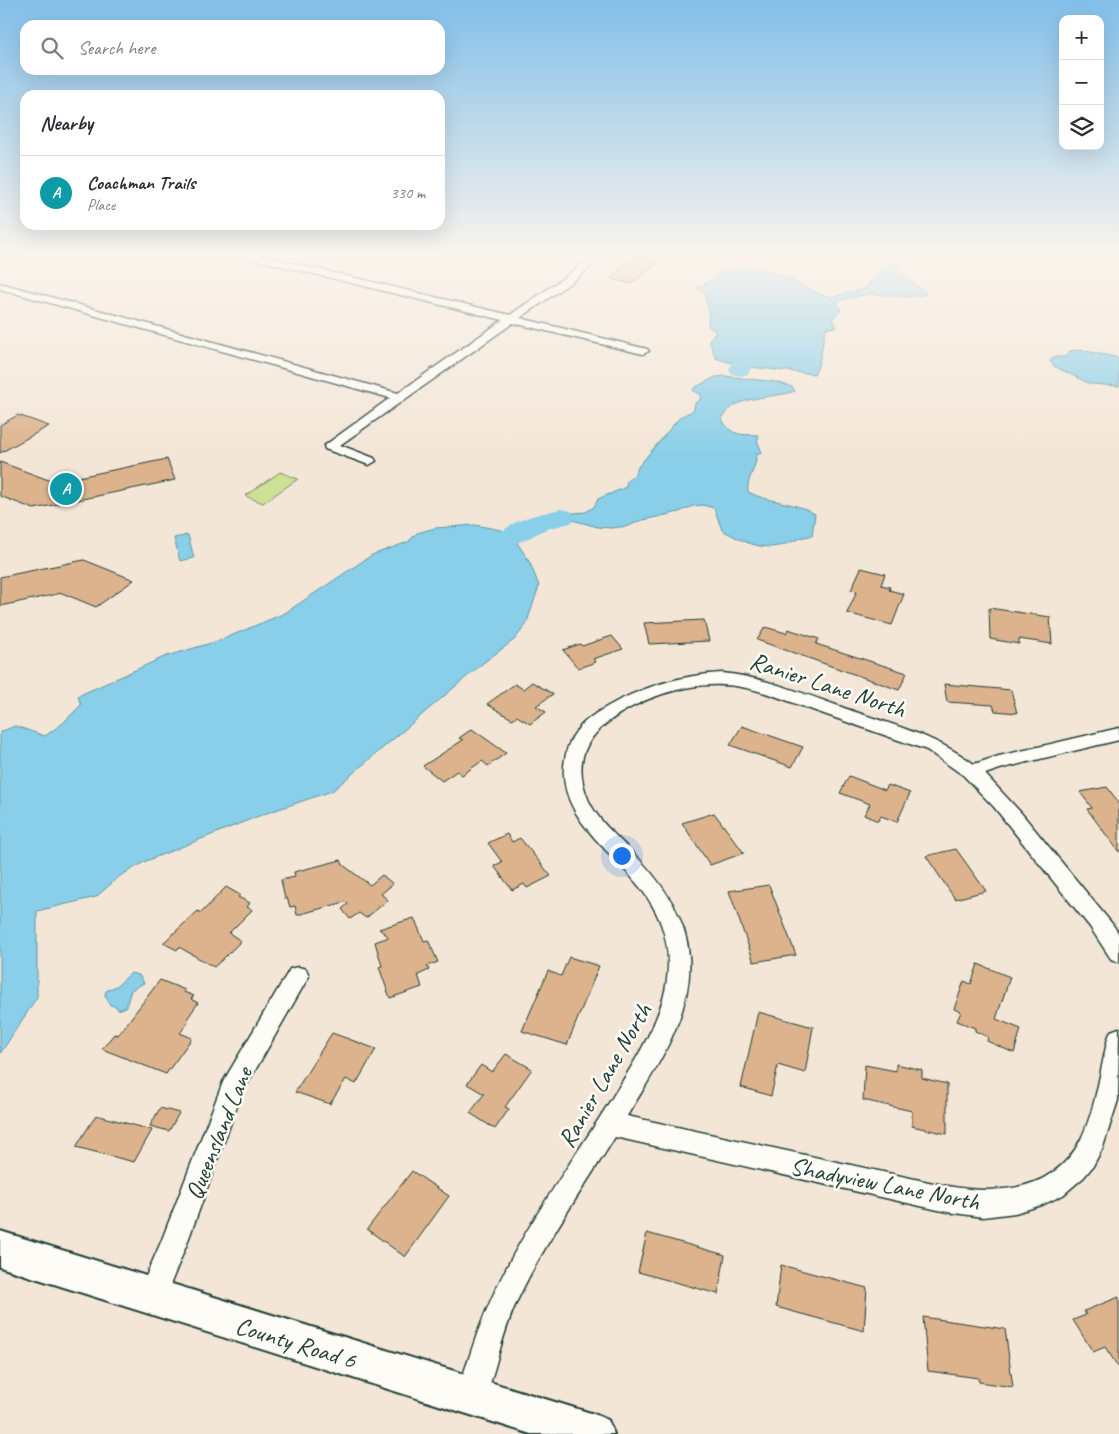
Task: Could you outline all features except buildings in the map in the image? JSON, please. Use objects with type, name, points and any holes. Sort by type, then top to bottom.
[{"type":"main road","name":"County Road 6","points":[[0,1249],[594,1434]]},
{"type":"street","points":[[126,321],[400,397]]},
{"type":"street","points":[[369,460],[330,446],[508,321]]},
{"type":"street","points":[[519,321],[642,351]]},
{"type":"street","name":"Ranier Lane North","points":[[472,1396],[496,1320],[513,1280],[554,1210],[610,1124],[663,1031],[674,1003],[679,965],[675,934],[665,907],[648,881],[626,856],[595,826],[579,805],[572,782],[573,760],[580,739],[596,721],[617,707],[693,681],[720,679],[747,682],[933,746],[949,754],[972,772]]},
{"type":"street","points":[[1119,734],[998,762],[972,772],[996,798],[1098,922],[1119,954]]},
{"type":"street","name":"Queensland Lane","points":[[151,1297],[174,1246],[231,1090],[298,976]]},
{"type":"street","name":"Shadyview Lane North","points":[[610,1124],[947,1199],[988,1204],[1027,1198],[1062,1183],[1085,1158],[1098,1127],[1119,1038]]},
{"type":"green space","points":[[280,472],[298,479],[263,503],[245,496]]},
{"type":"water","points":[[708,321],[833,321],[837,327],[826,328],[820,359],[814,374],[741,366],[716,358],[709,340],[716,332],[708,326]]},
{"type":"water","points":[[1081,350],[1119,358],[1119,386],[1090,384],[1054,366],[1050,361],[1053,357],[1065,357],[1070,351]]},
{"type":"water","points":[[725,376],[776,382],[792,387],[795,391],[744,401],[727,411],[722,419],[725,425],[733,432],[758,435],[759,437],[757,440],[762,453],[756,455],[748,492],[756,496],[799,507],[815,514],[812,536],[803,537],[778,546],[756,545],[722,530],[714,508],[703,505],[639,521],[629,526],[611,528],[598,527],[561,517],[562,514],[586,512],[594,507],[598,499],[626,487],[627,481],[634,475],[638,467],[680,417],[694,410],[695,403],[700,400],[701,394],[693,391],[694,388],[716,377]]},
{"type":"water","points":[[475,525],[501,530],[513,536],[530,563],[539,586],[526,625],[514,640],[483,663],[332,791],[264,814],[146,861],[120,876],[96,897],[37,911],[37,997],[0,1054],[0,732],[15,726],[45,736],[63,723],[81,705],[78,696],[164,657],[221,640],[285,613],[372,555],[408,542],[417,533],[435,528]]},
{"type":"water","points":[[188,535],[194,558],[180,561],[174,538]]},
{"type":"water","points":[[131,973],[139,975],[144,983],[131,990],[126,1007],[118,1010],[117,1007],[110,1005],[105,995],[106,991],[118,985]]},
{"type":"waterway","points":[[513,536],[535,524],[561,517]]},
{"type":"place","name":"Coachman Trails","points":[[66,489]]}]
